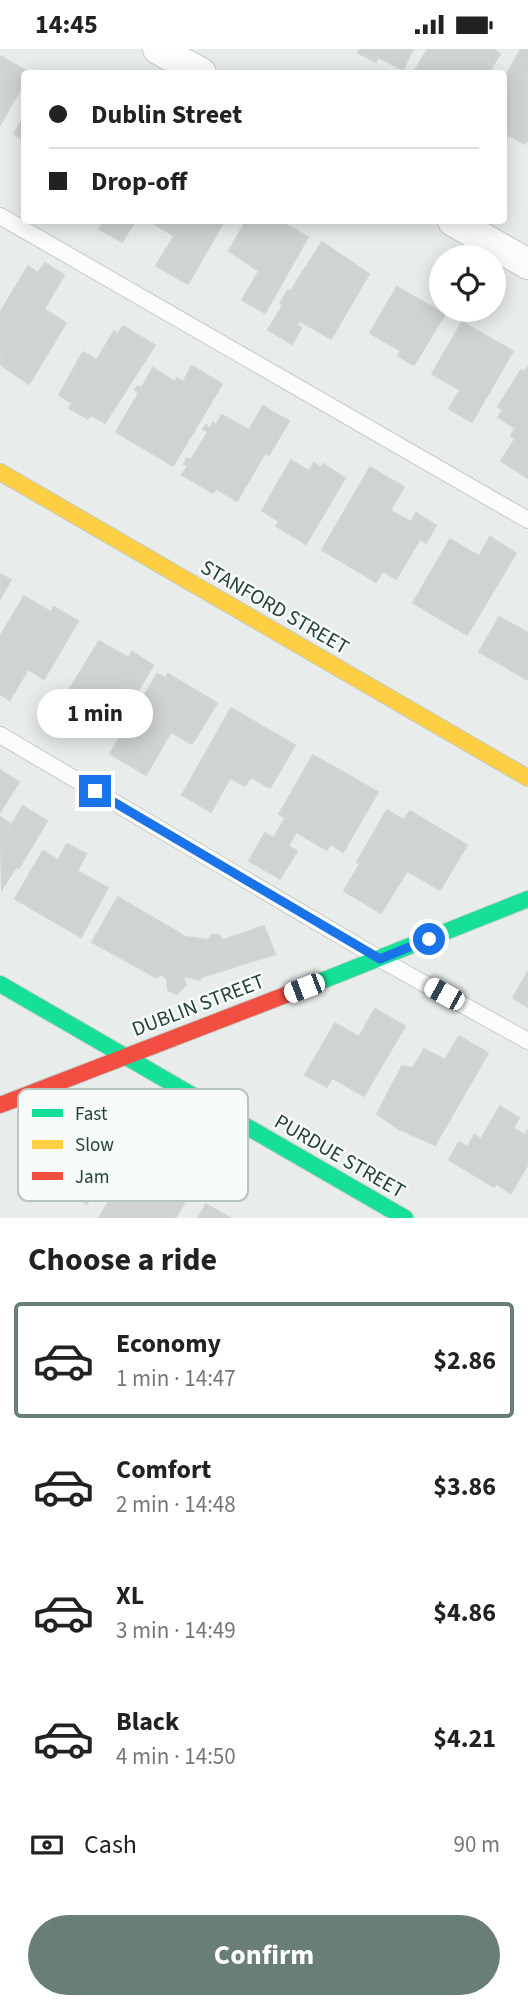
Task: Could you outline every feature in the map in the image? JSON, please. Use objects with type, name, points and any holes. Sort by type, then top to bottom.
[{"type":"street","points":[[158,49],[196,70]]},
{"type":"street","points":[[458,224],[528,264]]},
{"type":"street","name":"STANFORD STREET","points":[[0,472],[528,778]]},
{"type":"street","name":"DUBLIN STREET","points":[[40,1089],[380,959],[528,899]]},
{"type":"street","name":"PURDUE STREET","points":[[0,984],[183,1089]]},
{"type":"street","name":"DUBLIN STREET","points":[[0,1105],[18,1098]]},
{"type":"street","name":"PURDUE STREET","points":[[248,1127],[405,1218]]},
{"type":"lane","points":[[0,216],[528,520]]},
{"type":"lane","points":[[0,735],[380,959],[528,1041]]},
{"type":"building","points":[[361,49],[413,49],[403,70],[378,57],[376,62],[358,53]]},
{"type":"building","points":[[428,49],[492,49],[500,54],[490,70],[415,70]]},
{"type":"building","points":[[521,49],[528,49],[528,140],[525,144],[509,135],[507,137],[507,74]]},
{"type":"building","points":[[0,56],[25,70],[21,70],[21,88],[0,125]]},
{"type":"building","points":[[21,121],[21,138],[14,134]]},
{"type":"building","points":[[103,224],[133,224],[122,242],[99,229]]},
{"type":"building","points":[[155,224],[222,224],[188,284],[156,266],[174,236]]},
{"type":"building","points":[[244,224],[284,224],[308,237],[265,313],[242,300],[259,271],[229,251]]},
{"type":"building","points":[[322,242],[369,274],[331,339],[300,321],[297,325],[301,328],[292,344],[268,330],[283,305],[280,303]]},
{"type":"building","points":[[45,263],[64,275],[44,309],[66,323],[29,384],[0,364],[0,313],[28,266],[38,273]]},
{"type":"building","points":[[397,287],[429,305],[429,322],[440,322],[414,365],[398,356],[401,351],[370,333]]},
{"type":"building","points":[[462,322],[513,351],[472,422],[449,409],[460,390],[432,374]]},
{"type":"building","points":[[123,326],[155,345],[105,423],[91,415],[88,419],[69,408],[72,403],[59,395],[83,352],[97,360],[114,331],[118,334]]},
{"type":"building","points":[[192,366],[222,384],[173,466],[116,432],[139,393],[135,390],[138,386],[141,389],[153,368],[175,382],[177,378],[183,382]]},
{"type":"building","points":[[528,367],[528,478],[501,461],[515,439],[511,436],[515,428],[498,417],[503,410],[498,407],[521,370],[524,372]]},
{"type":"building","points":[[263,406],[289,421],[269,455],[265,453],[237,501],[216,489],[213,493],[182,475],[188,466],[184,464],[187,458],[191,460],[208,432],[203,429],[206,425],[210,428],[213,423],[216,425],[222,415],[249,430]]},
{"type":"building","points":[[291,460],[309,471],[314,463],[321,468],[323,464],[345,478],[306,544],[276,526],[279,521],[262,511]]},
{"type":"building","points":[[370,467],[404,487],[390,510],[411,522],[416,513],[436,525],[426,543],[420,539],[396,579],[383,571],[376,582],[322,550]]},
{"type":"building","points":[[490,537],[516,553],[467,635],[413,603],[450,539],[479,556]]},
{"type":"building","points":[[0,574],[11,580],[0,599]]},
{"type":"building","points":[[24,596],[51,612],[54,607],[78,621],[44,679],[28,669],[10,700],[0,694],[0,637]]},
{"type":"building","points":[[499,617],[528,633],[528,680],[479,652]]},
{"type":"building","points":[[99,641],[129,658],[132,652],[153,665],[116,728],[91,713],[94,708],[68,692]]},
{"type":"building","points":[[157,674],[166,678],[168,674],[217,703],[192,744],[171,732],[146,775],[110,754]]},
{"type":"building","points":[[231,708],[295,745],[270,788],[251,777],[245,786],[230,778],[211,812],[182,795]]},
{"type":"building","points":[[313,755],[378,792],[343,852],[331,844],[327,850],[296,832],[288,846],[297,851],[280,879],[249,861],[265,833],[274,838],[285,818],[279,814]]},
{"type":"building","points":[[0,770],[19,782],[0,812]]},
{"type":"building","points":[[23,806],[47,821],[19,868],[16,867],[2,889],[0,817],[10,823],[7,828],[9,829]]},
{"type":"building","points":[[387,810],[404,820],[410,811],[467,845],[440,890],[407,871],[381,913],[344,891],[360,864],[357,862]]},
{"type":"building","points":[[67,844],[86,854],[77,871],[108,888],[81,937],[15,899],[43,851],[58,860]]},
{"type":"building","points":[[118,897],[186,937],[208,940],[212,935],[219,935],[223,940],[264,926],[275,954],[202,977],[200,980],[183,976],[186,985],[177,994],[168,990],[167,979],[160,974],[157,978],[92,942]]},
{"type":"building","points":[[528,972],[528,1007],[513,998]]},
{"type":"building","points":[[375,1009],[405,1026],[364,1096],[332,1078],[327,1087],[305,1075],[335,1023],[359,1037]]},
{"type":"building","points":[[459,1036],[488,1053],[435,1145],[399,1129],[377,1114],[402,1066],[413,1068],[424,1049],[445,1060]]},
{"type":"building","points":[[500,1106],[519,1118],[513,1128],[525,1135],[528,1130],[528,1164],[511,1193],[496,1184],[494,1187],[449,1160],[459,1142],[468,1147],[474,1135],[481,1139]]},
{"type":"building","points":[[109,1201],[185,1201],[175,1218],[99,1218]]},
{"type":"building","points":[[206,1204],[230,1218],[198,1218]]},
{"type":"traffic: fast","points":[[314,984],[528,899]]},
{"type":"traffic: fast","points":[[0,984],[182,1089]]},
{"type":"traffic: fast","points":[[248,1127],[405,1218]]},
{"type":"traffic: slow","points":[[0,472],[528,778]]},
{"type":"traffic: jam","points":[[42,1089],[314,984]]},
{"type":"traffic: jam","points":[[0,1105],[18,1098]]},
{"type":"route","points":[[95,791],[380,959],[429,939]]}]
